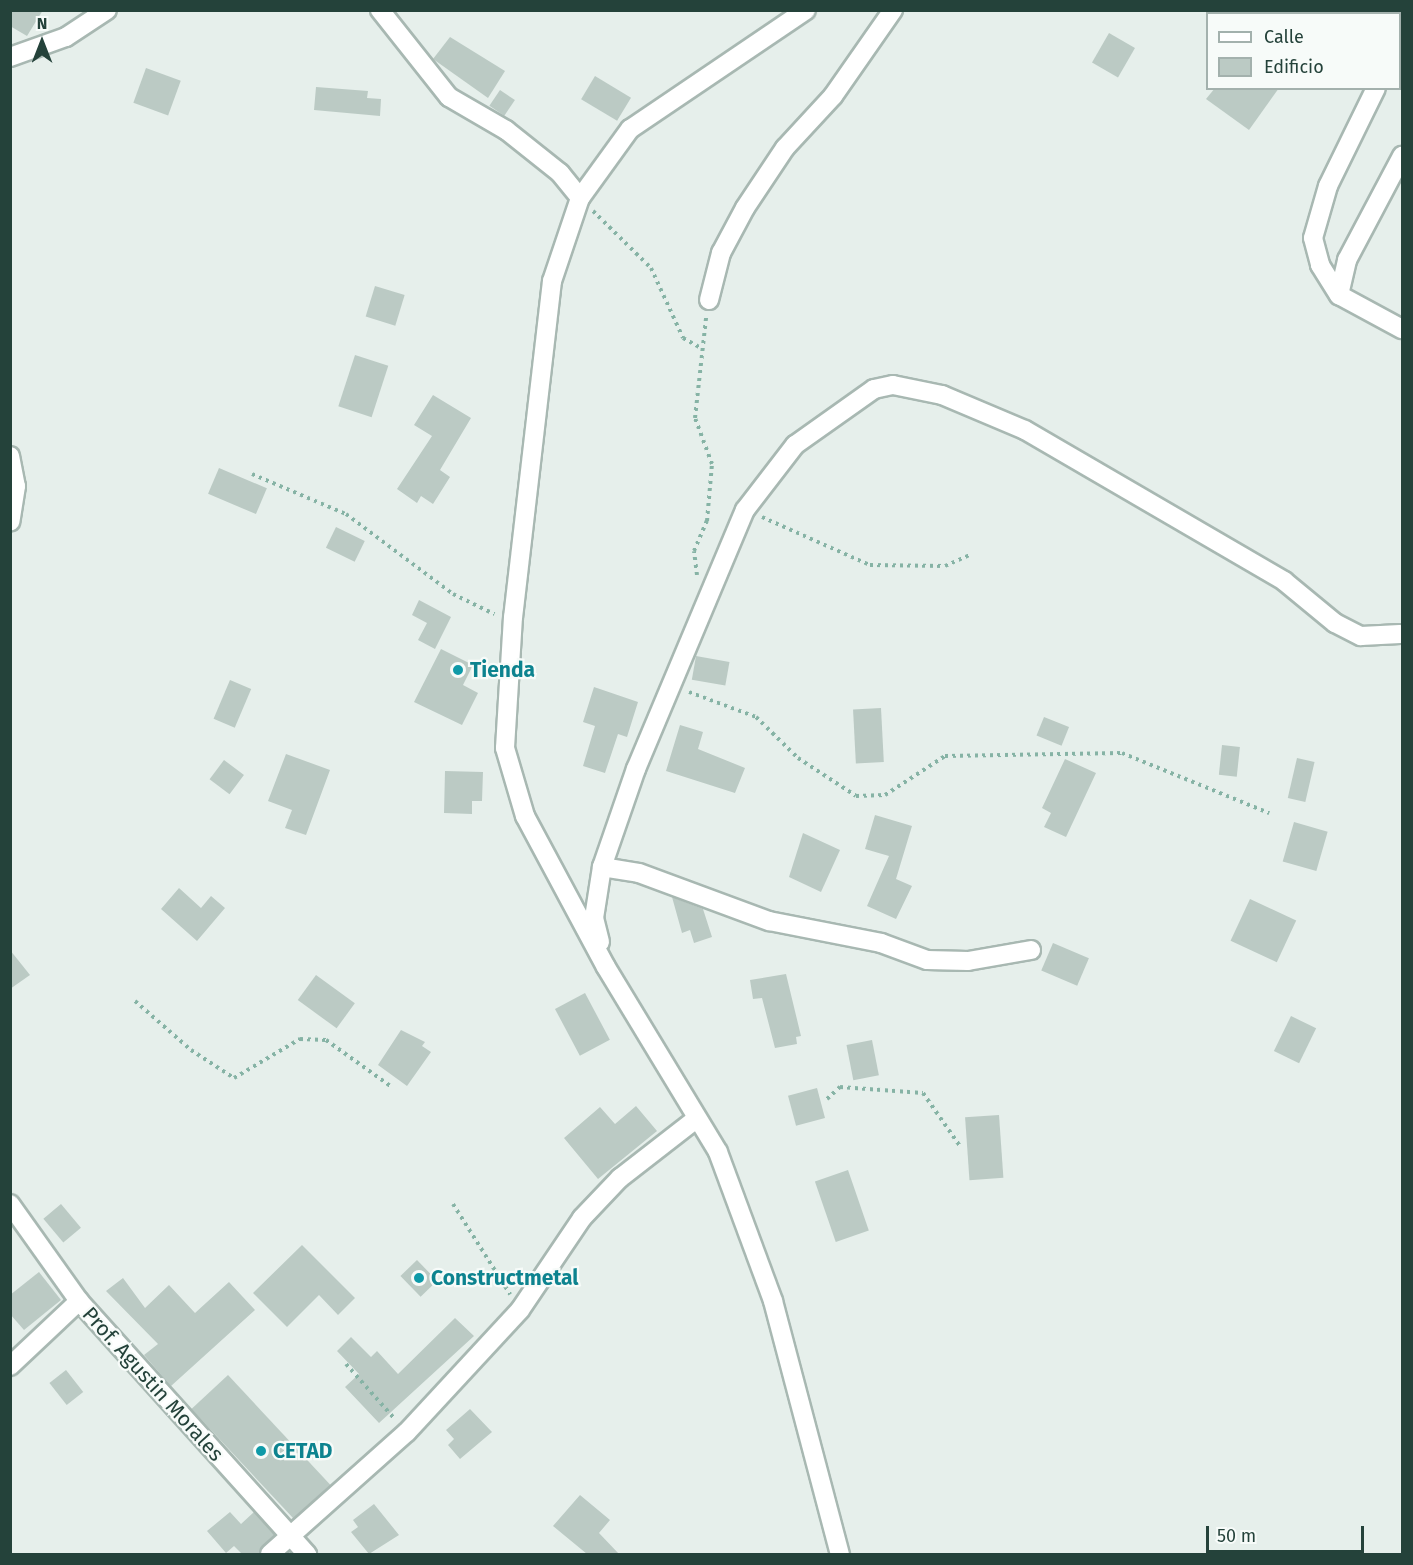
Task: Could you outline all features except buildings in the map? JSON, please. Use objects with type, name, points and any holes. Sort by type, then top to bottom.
[{"type":"street","points":[[10,57],[66,37],[107,10]]},
{"type":"street","points":[[380,10],[449,97],[506,130],[560,173],[580,198]]},
{"type":"street","points":[[806,10],[630,129],[580,198],[552,280],[513,617],[505,748],[513,784],[606,967],[718,1152],[773,1301],[840,1554]]},
{"type":"street","points":[[709,300],[721,253],[745,208],[785,148],[833,96],[893,10]]},
{"type":"street","points":[[1375,90],[1317,216],[1313,238],[1320,265],[1339,295],[1402,329]]},
{"type":"street","points":[[1339,295],[1347,260],[1402,156]]},
{"type":"street","points":[[606,967],[594,918],[602,867],[636,768],[674,687],[711,585],[745,510],[795,445],[874,389],[910,387],[1025,430],[1284,581],[1335,623],[1361,636],[1400,634]]},
{"type":"street","points":[[10,456],[16,486],[10,522]]},
{"type":"street","points":[[602,867],[639,873],[769,921],[881,943],[927,960],[968,961],[1031,950]]},
{"type":"street","points":[[270,1554],[407,1432],[520,1310],[582,1218],[620,1178],[696,1119]]},
{"type":"street","name":"Prof. Agustin Morales","points":[[10,1203],[79,1301],[307,1554]]},
{"type":"street","points":[[10,1366],[79,1301]]},
{"type":"path","points":[[580,198],[651,268],[683,338],[701,348]]},
{"type":"path","points":[[709,300],[701,348],[695,418],[712,464],[707,521],[694,551],[693,572],[711,585]]},
{"type":"path","points":[[252,474],[345,514],[480,611],[513,617]]},
{"type":"path","points":[[745,510],[870,565],[945,566],[970,555]]},
{"type":"path","points":[[674,687],[756,717],[798,758],[856,796],[885,795],[945,756],[1122,753],[1269,813]]},
{"type":"path","points":[[135,1001],[191,1050],[234,1078],[300,1039],[326,1040],[392,1087]]},
{"type":"path","points":[[827,1099],[840,1086],[923,1093],[960,1146]]},
{"type":"path","points":[[453,1204],[520,1310]]},
{"type":"path","points":[[346,1364],[407,1432]]},
{"type":"place","name":"Tienda","points":[[458,670]]},
{"type":"place","name":"Constructmetal","points":[[419,1278]]},
{"type":"place","name":"CETAD","points":[[261,1451]]}]
